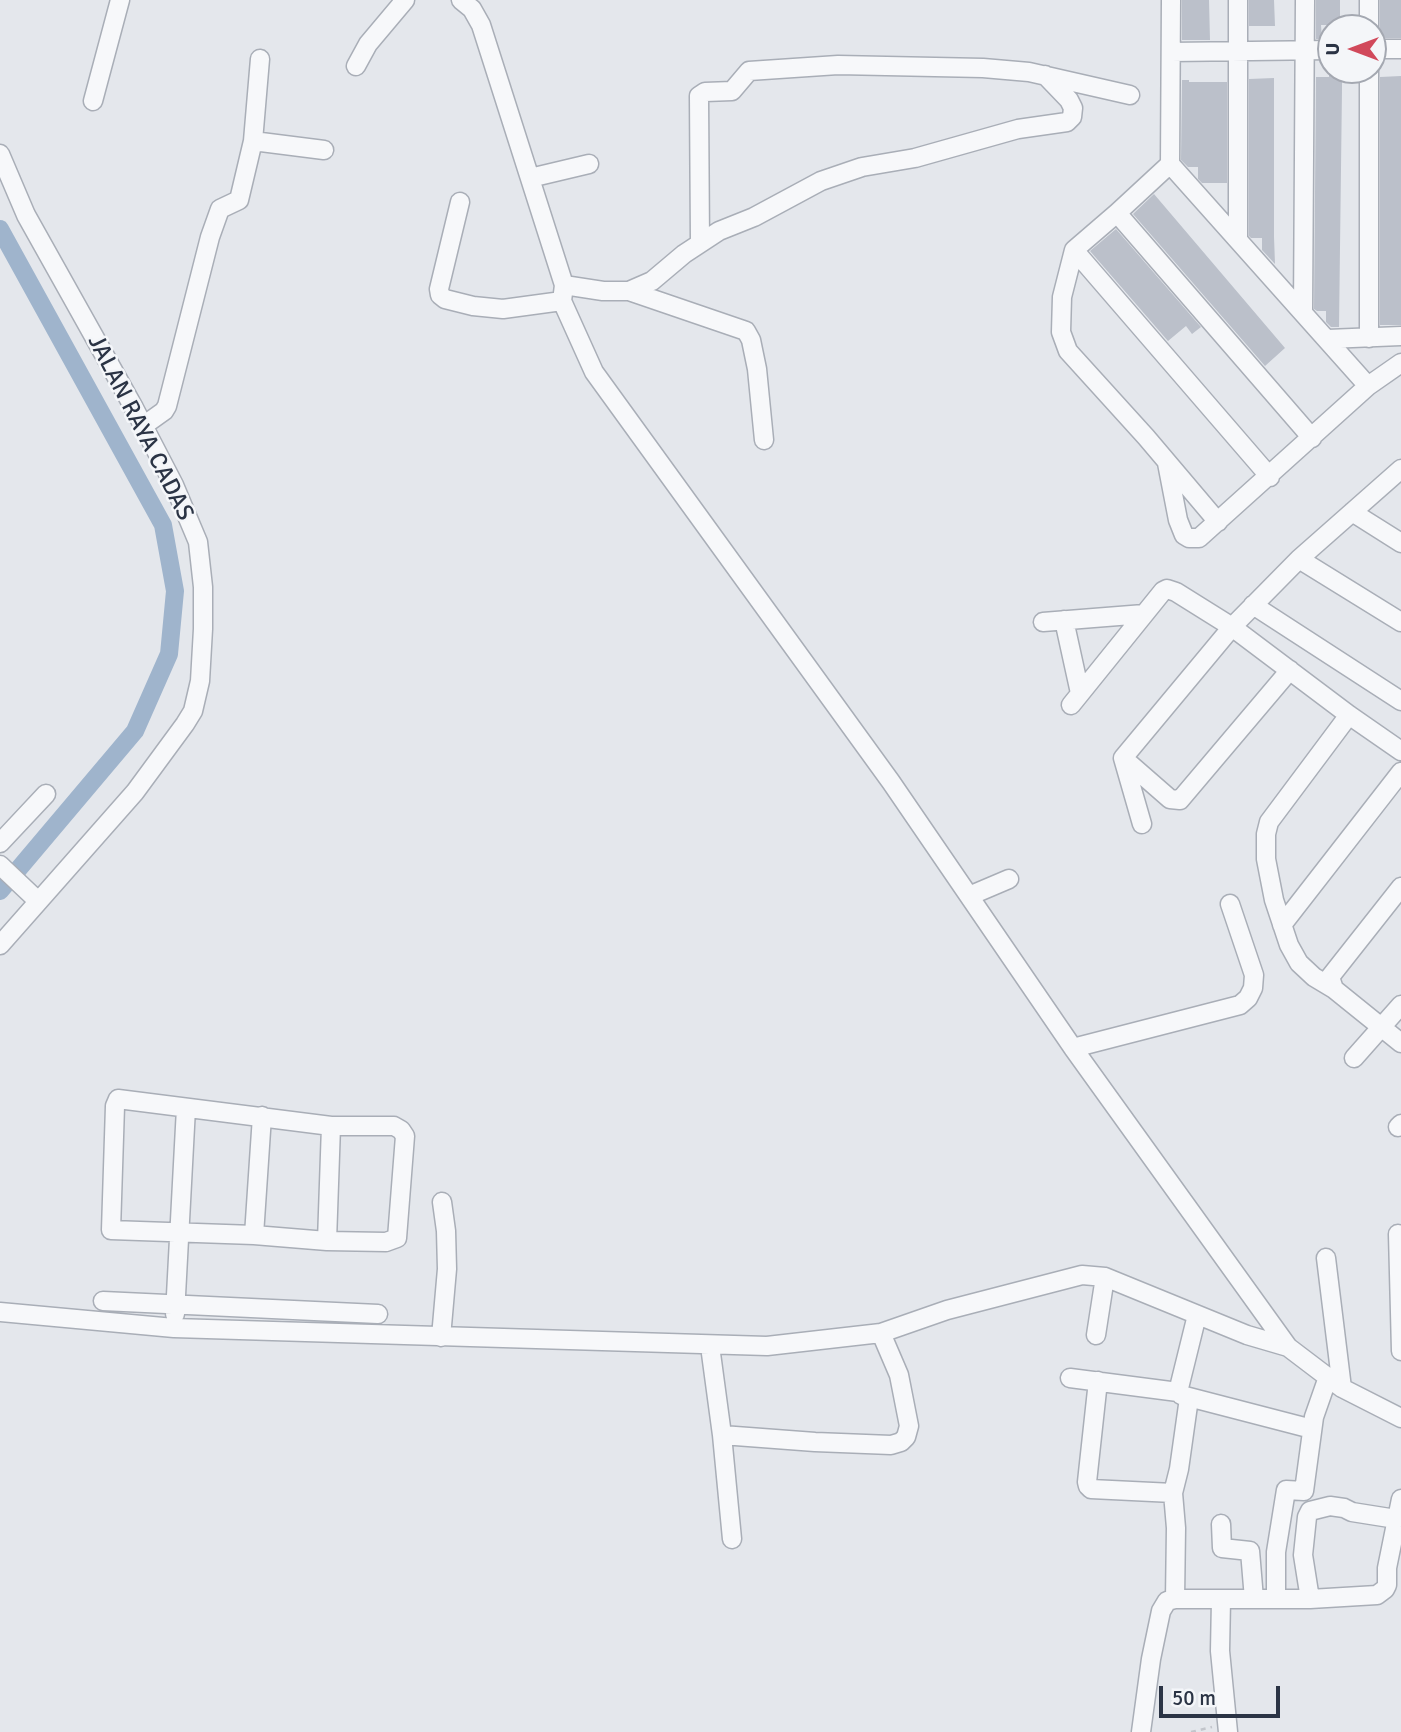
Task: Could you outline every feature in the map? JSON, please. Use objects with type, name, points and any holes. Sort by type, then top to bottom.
[{"type":"street","points":[[93,101],[120,0]]},
{"type":"street","points":[[356,66],[368,44],[405,0]]},
{"type":"street","points":[[461,0],[472,9],[481,25],[530,178],[576,337],[594,372],[891,782],[1073,1048],[1288,1347],[1335,1382],[1401,1418]]},
{"type":"street","points":[[1171,0],[1170,164],[1368,386]]},
{"type":"street","points":[[1238,0],[1238,240]]},
{"type":"street","points":[[1303,313],[1305,0]]},
{"type":"street","points":[[1171,52],[1317,50]]},
{"type":"street","points":[[143,426],[167,406],[210,237],[220,209],[239,200],[253,141],[260,59]]},
{"type":"street","points":[[700,243],[699,96],[705,92],[733,92],[749,71],[838,65],[983,68],[1045,75],[1130,95]]},
{"type":"street","points":[[629,291],[652,281],[719,231],[754,217],[821,181],[844,172],[915,158],[1018,129],[1067,122],[1072,117],[1073,108],[1069,100],[1045,75]]},
{"type":"street","points":[[1369,84],[1369,338]]},
{"type":"street","points":[[253,141],[324,150]]},
{"type":"street","name":"JALAN RAYA CADAS","points":[[0,154],[26,215],[174,485],[198,542],[203,587],[203,653],[197,698],[185,724],[135,792],[32,895],[0,945]]},
{"type":"street","points":[[530,178],[589,164]]},
{"type":"street","points":[[1170,164],[1073,250],[1060,311],[1063,341],[1068,351],[1218,522]]},
{"type":"street","points":[[460,202],[439,289],[440,295],[445,299],[473,306],[503,309],[563,293],[629,291],[746,331],[751,340],[757,369],[764,440]]},
{"type":"street","points":[[1117,213],[1312,438]]},
{"type":"street","points":[[1073,250],[1270,477]]},
{"type":"street","points":[[1328,339],[1401,336]]},
{"type":"street","points":[[1167,463],[1178,520],[1184,535],[1199,538],[1270,477],[1368,386],[1401,363]]},
{"type":"street","points":[[1123,758],[1232,627],[1299,559],[1401,469]]},
{"type":"street","points":[[1352,512],[1401,543]]},
{"type":"street","points":[[1299,559],[1401,622]]},
{"type":"street","points":[[1064,620],[1076,699],[1163,591],[1171,589],[1232,627],[1401,751]]},
{"type":"street","points":[[1253,606],[1401,701]]},
{"type":"street","points":[[1042,622],[1144,614]]},
{"type":"street","points":[[1123,758],[1170,799],[1180,800],[1290,670]]},
{"type":"street","points":[[1349,715],[1269,822],[1266,859],[1274,900],[1289,945],[1299,963],[1401,1043]]},
{"type":"street","points":[[1123,758],[1142,824]]},
{"type":"street","points":[[1282,925],[1401,772]]},
{"type":"street","points":[[0,843],[46,794]]},
{"type":"street","points":[[0,865],[32,895]]},
{"type":"street","points":[[969,896],[1009,879]]},
{"type":"street","points":[[1334,989],[1330,977],[1332,972],[1401,887]]},
{"type":"street","points":[[1073,1048],[1240,1004],[1248,998],[1253,988],[1254,975],[1230,904]]},
{"type":"street","points":[[1354,1058],[1401,1005]]},
{"type":"street","points":[[118,1099],[262,1116],[331,1126],[394,1126],[405,1136],[397,1238],[386,1242],[327,1241],[254,1235],[111,1230],[115,1106],[118,1099]]},
{"type":"street","points":[[174,1328],[186,1108]]},
{"type":"street","points":[[254,1235],[262,1116]]},
{"type":"street","points":[[327,1241],[331,1126]]},
{"type":"street","points":[[441,1337],[447,1269],[442,1202]]},
{"type":"street","points":[[1398,1234],[1401,1351]]},
{"type":"street","points":[[1276,1598],[1276,1552],[1286,1490],[1304,1490],[1314,1417],[1335,1382],[1326,1258]]},
{"type":"street","points":[[0,1312],[174,1328],[767,1346],[881,1333],[947,1310],[1082,1275],[1105,1278],[1247,1335],[1288,1347]]},
{"type":"street","points":[[1096,1335],[1105,1278]]},
{"type":"street","points":[[103,1301],[378,1314]]},
{"type":"street","points":[[1175,1598],[1176,1528],[1173,1493],[1179,1469],[1184,1395],[1198,1315]]},
{"type":"street","points":[[722,1435],[891,1445],[901,1442],[906,1437],[909,1426],[899,1375],[881,1333]]},
{"type":"street","points":[[710,1346],[732,1539]]},
{"type":"street","points":[[1070,1378],[1184,1395],[1312,1429]]},
{"type":"street","points":[[1098,1381],[1088,1486],[1091,1489],[1173,1493]]},
{"type":"street","points":[[1141,1732],[1145,1692],[1161,1611],[1167,1601],[1175,1598],[1222,1600],[1373,1596],[1385,1589],[1394,1589],[1387,1568],[1401,1499]]},
{"type":"street","points":[[1310,1598],[1303,1555],[1310,1511],[1331,1506],[1344,1508],[1352,1513],[1396,1519]]},
{"type":"street","points":[[1222,1524],[1222,1548],[1276,1552]]},
{"type":"street","points":[[1250,1551],[1254,1598]]},
{"type":"street","points":[[1222,1600],[1220,1651],[1227,1728]]},
{"type":"path","points":[[1191,1732],[1227,1728]]},
{"type":"building","points":[[1182,0],[1209,0],[1210,40],[1182,40]]},
{"type":"building","points":[[1249,0],[1274,0],[1275,26],[1249,26]]},
{"type":"building","points":[[1316,0],[1340,0],[1340,14],[1317,14],[1316,39]]},
{"type":"building","points":[[1380,0],[1401,0],[1401,38],[1387,38],[1387,14],[1380,14]]},
{"type":"building","points":[[1401,76],[1401,325],[1380,325],[1380,84],[1387,84],[1387,77]]},
{"type":"building","points":[[1316,77],[1317,84],[1342,84],[1339,327],[1331,327],[1326,322],[1326,311],[1314,309]]},
{"type":"building","points":[[1274,78],[1275,264],[1262,250],[1262,238],[1249,236],[1249,79]]},
{"type":"building","points":[[1182,80],[1227,82],[1227,183],[1202,183],[1198,179],[1198,167],[1188,167],[1181,160]]},
{"type":"building","points":[[1154,194],[1285,348],[1265,366],[1133,214]]},
{"type":"building","points":[[1116,229],[1201,327],[1192,334],[1186,326],[1168,341],[1090,251]]},
{"type":"waterway","points":[[0,229],[163,525],[175,591],[169,654],[135,731],[0,891]]}]
